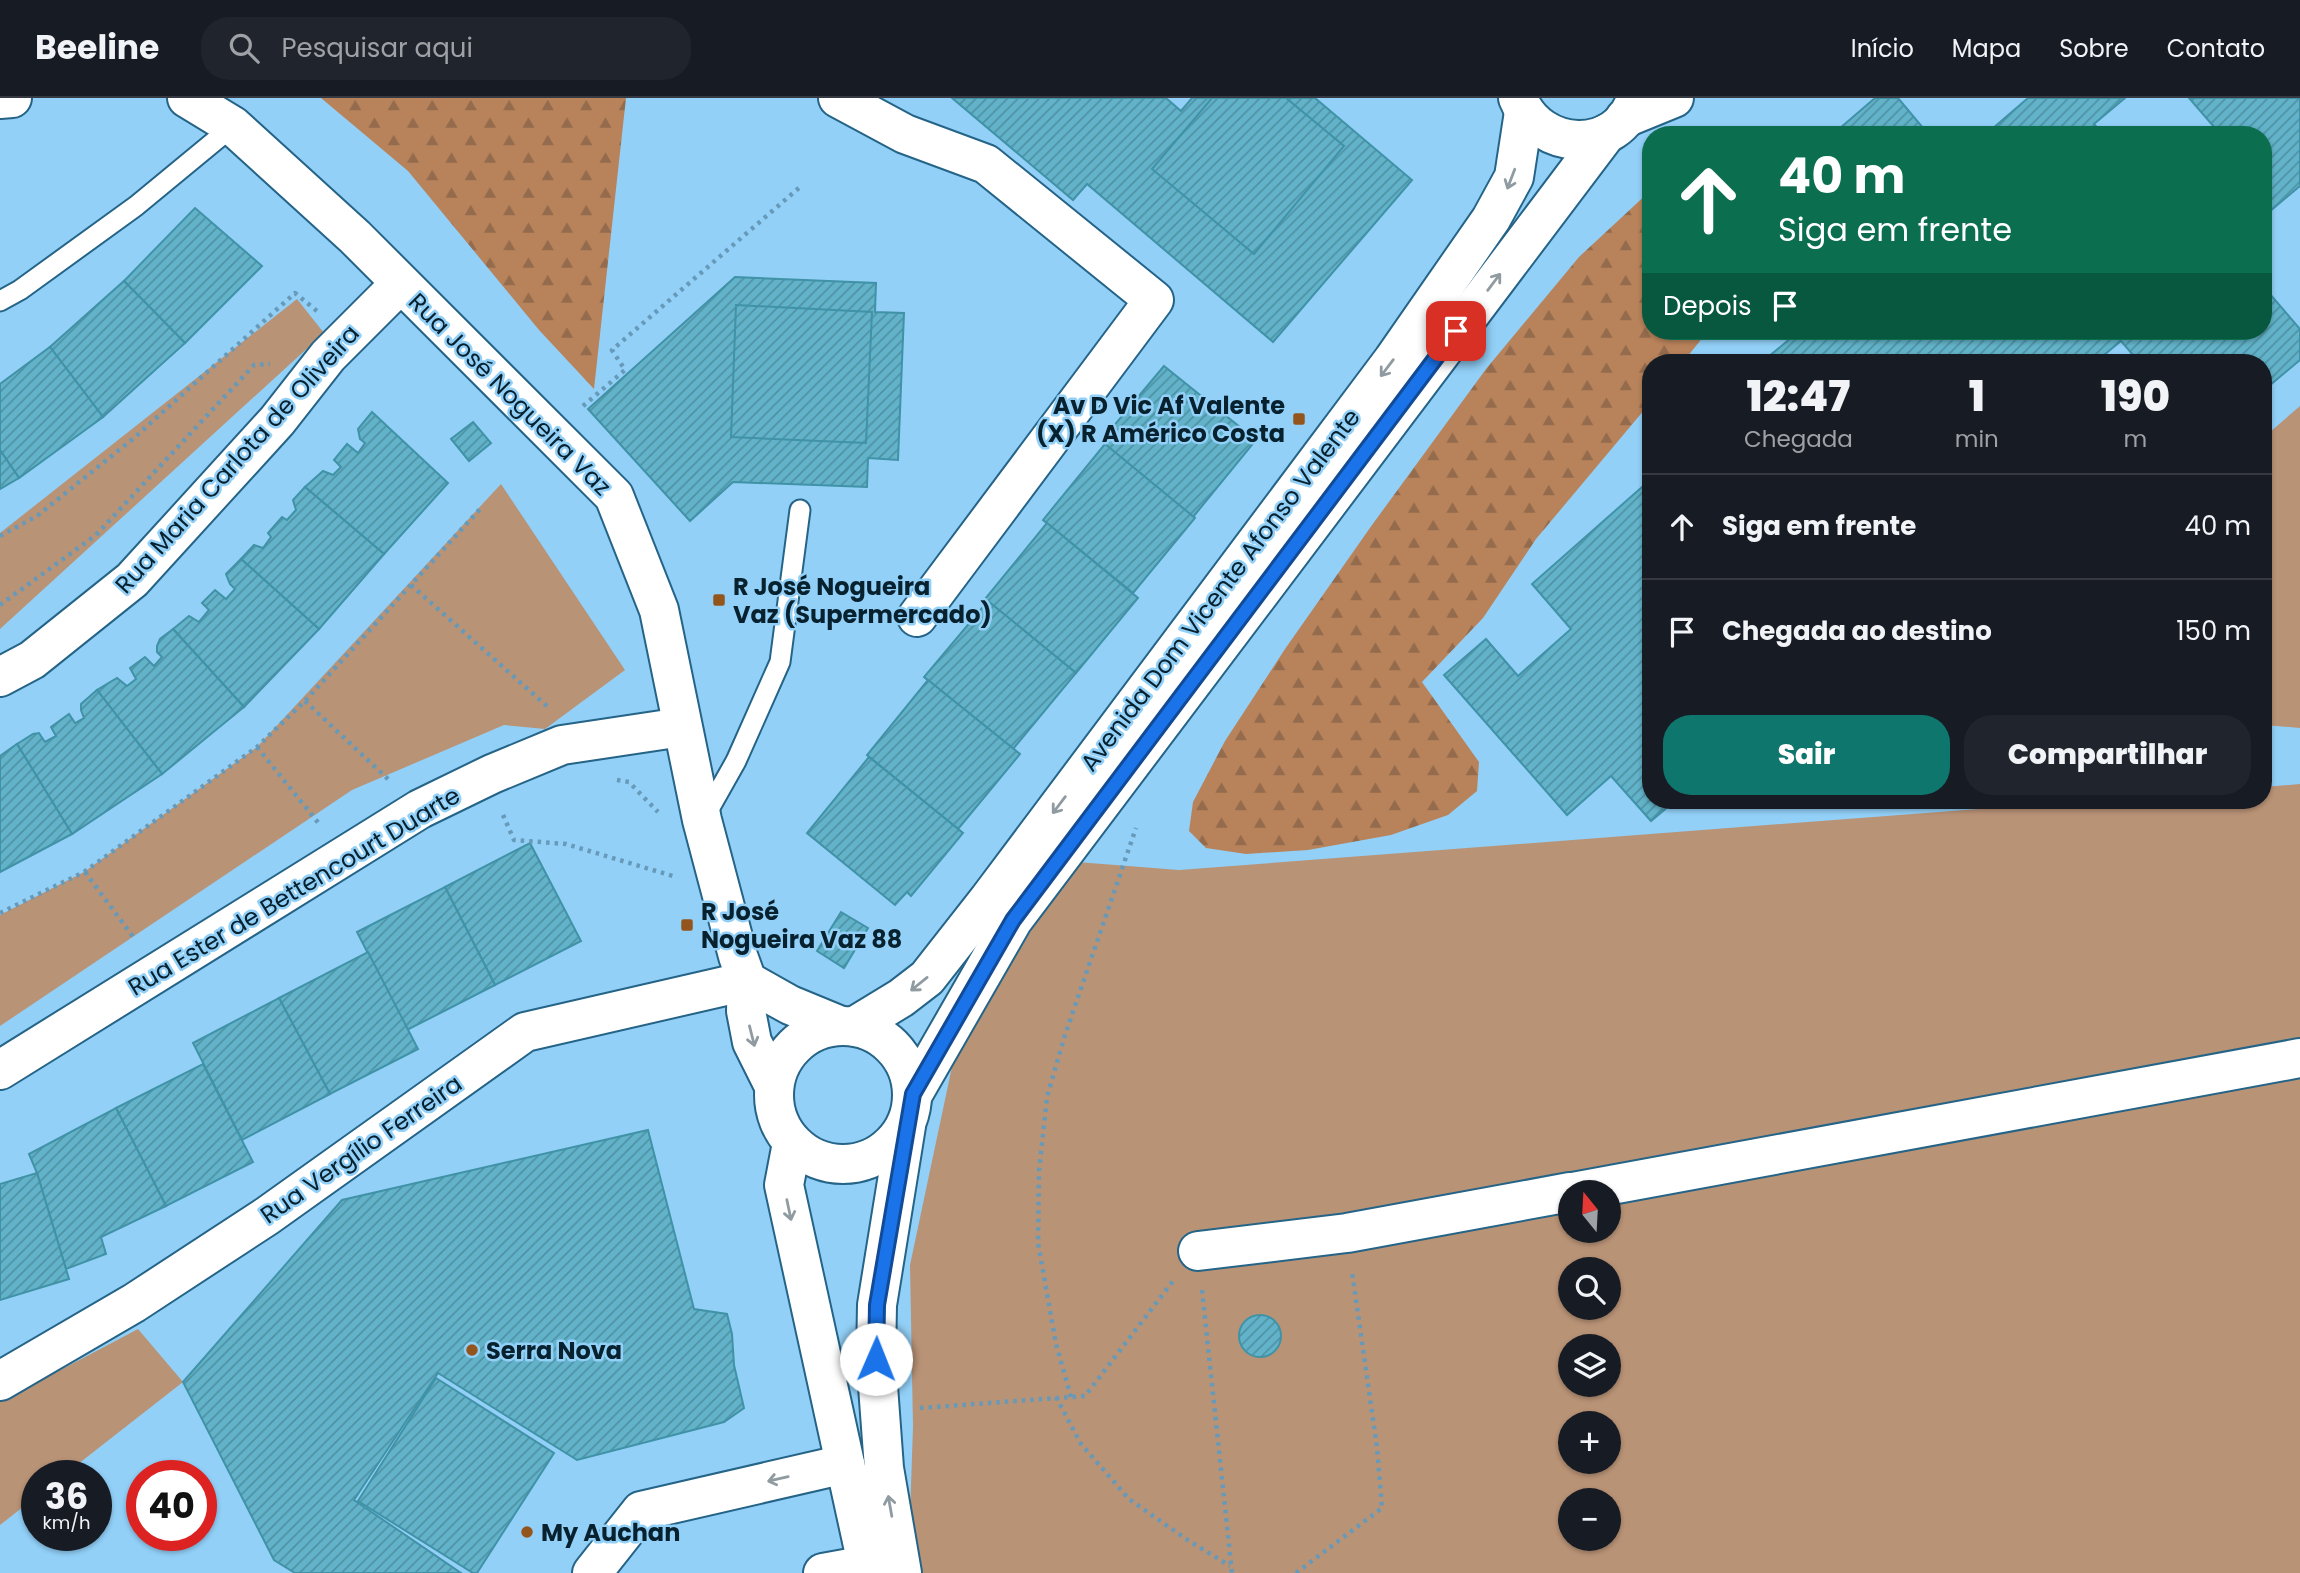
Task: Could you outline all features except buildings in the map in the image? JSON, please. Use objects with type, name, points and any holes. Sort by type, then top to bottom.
[{"type":"street","points":[[0,99],[12,98]]},
{"type":"street","name":"Rua José Nogueira Vaz","points":[[187,98],[233,126],[355,237],[614,496],[659,610],[702,820],[747,981],[746,1011],[752,1042],[774,1086]]},
{"type":"street","points":[[838,98],[905,134],[986,164],[1154,300],[917,617]]},
{"type":"street","points":[[1521,105],[1536,126],[1552,135],[1570,140],[1588,139],[1622,117],[1674,98]]},
{"type":"street","name":"Avenida Dom Vicente Afonso Valente","points":[[848,1026],[901,998],[927,978],[1393,360],[1497,209],[1514,177],[1521,105]]},
{"type":"street","name":"Avenida Dom Vicente Afonso Valente","points":[[879,1570],[884,1468],[876,1359],[877,1305],[910,1110],[1013,920],[1622,117]]},
{"type":"street","name":"Rua Maria Carlota de Oliveira","points":[[0,677],[32,660],[132,580],[277,421],[328,356],[400,284]]},
{"type":"street","name":"Rua Ester de Bettencourt Duarte","points":[[0,1070],[420,809],[492,774],[562,745],[682,727]]},
{"type":"street","points":[[747,981],[790,1005],[848,1026],[869,1030],[887,1040],[901,1055],[910,1073],[910,1110],[893,1144],[875,1158],[853,1165],[831,1164],[810,1157],[792,1143],[780,1126],[774,1106],[774,1086],[780,1066],[790,1050],[821,1029],[848,1026]]},
{"type":"street","name":"Rua Vergílio Ferreira","points":[[0,1381],[134,1303],[267,1216],[525,1032],[747,981]]},
{"type":"street","points":[[1621,1183],[2300,1058]]},
{"type":"street","points":[[792,1143],[784,1185],[845,1464],[879,1570],[823,1573]]},
{"type":"street","points":[[1198,1251],[1347,1233],[1558,1194]]},
{"type":"street","points":[[592,1573],[641,1511],[845,1464]]},
{"type":"lane","points":[[0,301],[20,290],[136,206],[233,126]]},
{"type":"lane","points":[[702,820],[736,761],[780,662],[800,510]]},
{"type":"path","points":[[551,434],[625,370],[612,350],[800,187]]},
{"type":"path","points":[[0,536],[37,516],[134,438],[295,293],[326,318]]},
{"type":"path","points":[[0,605],[96,535],[254,365],[279,363]]},
{"type":"path","points":[[0,913],[84,872],[257,747],[305,701],[481,508]]},
{"type":"path","points":[[411,585],[551,709]]},
{"type":"path","points":[[305,701],[420,809]]},
{"type":"path","points":[[594,741],[602,778],[629,782],[663,818]]},
{"type":"path","points":[[257,747],[345,856]]},
{"type":"path","points":[[498,805],[513,840],[566,844],[688,880]]},
{"type":"path","points":[[1071,1396],[1056,1344],[1038,1243],[1039,1171],[1045,1110],[1065,1035],[1136,827]]},
{"type":"path","points":[[84,872],[160,972]]},
{"type":"path","points":[[1296,1573],[1382,1508],[1377,1447],[1347,1233]]},
{"type":"path","points":[[919,1408],[1085,1396],[1198,1251]]},
{"type":"path","points":[[1198,1251],[1231,1570]]},
{"type":"path","points":[[1056,1397],[1081,1444],[1129,1499],[1231,1570]]},
{"type":"green space","points":[[321,98],[626,98],[594,389],[539,330],[408,171]]},
{"type":"green space","points":[[1642,198],[1642,340],[1701,340],[1689,354],[1642,354],[1642,413],[1536,539],[1483,618],[1422,682],[1479,762],[1477,791],[1448,815],[1391,835],[1308,850],[1246,854],[1206,848],[1189,831],[1193,802],[1225,741],[1285,649],[1372,525],[1486,369],[1579,257]]},
{"type":"shaded area","points":[[297,299],[324,333],[0,629],[0,533]]},
{"type":"shaded area","points":[[2300,406],[2300,728],[2272,726],[2272,430]]},
{"type":"shaded area","points":[[501,484],[625,670],[545,729],[504,725],[352,790],[0,1026],[0,915],[84,872],[257,747]]},
{"type":"shaded area","points":[[2300,784],[2300,1573],[908,1573],[913,1427],[910,1265],[953,1062],[1044,909],[1077,862],[1179,870],[1978,809],[2272,809],[2272,786]]},
{"type":"shaded area","points":[[138,1329],[183,1382],[83,1460],[21,1460],[21,1509],[0,1525],[0,1402]]},
{"type":"place","name":"Av D Vic Af Valente (X) R Américo Costa","points":[[1299,419]]},
{"type":"place","name":"R José Nogueira Vaz (Supermercado)","points":[[719,600]]},
{"type":"place","name":"R José Nogueira Vaz 88","points":[[687,925]]},
{"type":"place","name":"Serra Nova","points":[[472,1350]]},
{"type":"place","name":"My Auchan","points":[[527,1532]]},
{"type":"route","points":[[876,1359],[877,1305],[913,1094],[1013,920],[1456,331]]}]
